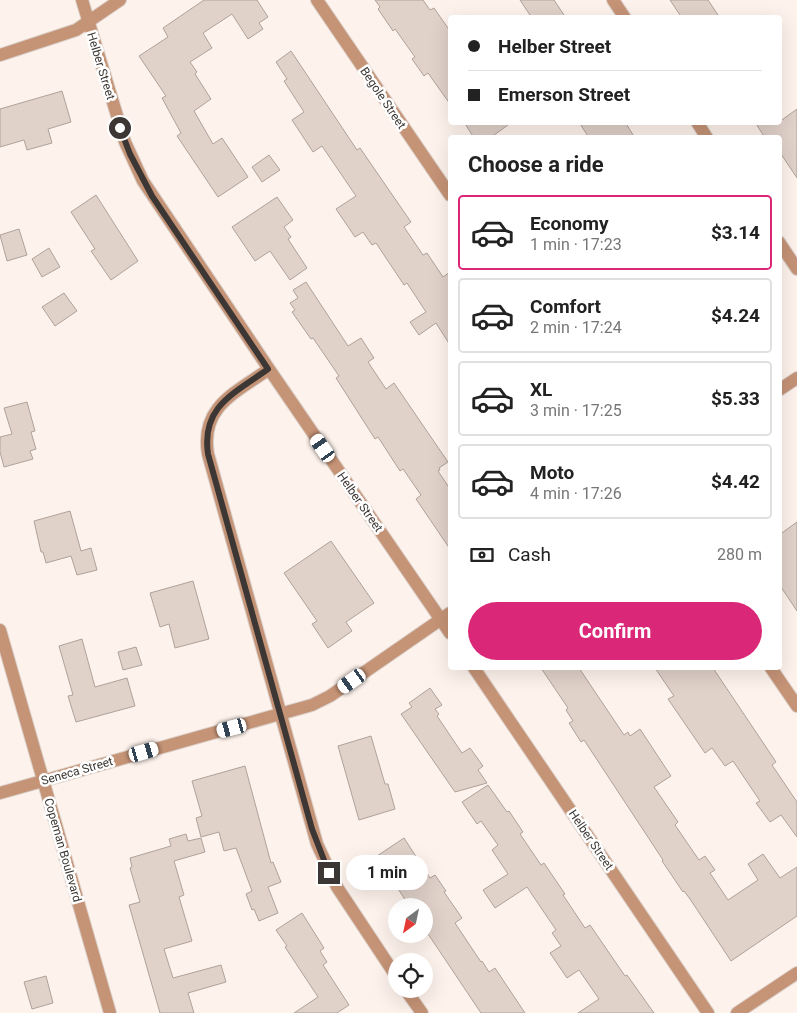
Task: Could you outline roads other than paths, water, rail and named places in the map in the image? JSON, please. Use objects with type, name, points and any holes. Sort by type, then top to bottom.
[{"type":"street","name":"Helber Street","points":[[82,0],[124,142],[152,196],[268,369],[445,616]]},
{"type":"street","points":[[0,55],[67,34],[88,23],[120,0]]},
{"type":"street","name":"Begole Street","points":[[317,0],[448,192]]},
{"type":"street","points":[[613,0],[623,15]]},
{"type":"street","points":[[782,246],[797,269]]},
{"type":"street","points":[[268,369],[220,405],[208,426],[206,443],[208,454],[310,820],[323,859],[336,887],[388,964]]},
{"type":"street","points":[[782,388],[797,378]]},
{"type":"street","name":"Seneca Street","points":[[0,793],[312,705],[330,696],[445,616]]},
{"type":"street","name":"Copeman Boulevard","points":[[0,630],[110,1013]]},
{"type":"street","name":"Helber Street","points":[[475,670],[708,1013]]},
{"type":"street","points":[[772,670],[797,706]]},
{"type":"street","points":[[737,1013],[797,972]]},
{"type":"street","points":[[411,998],[422,1013]]}]
